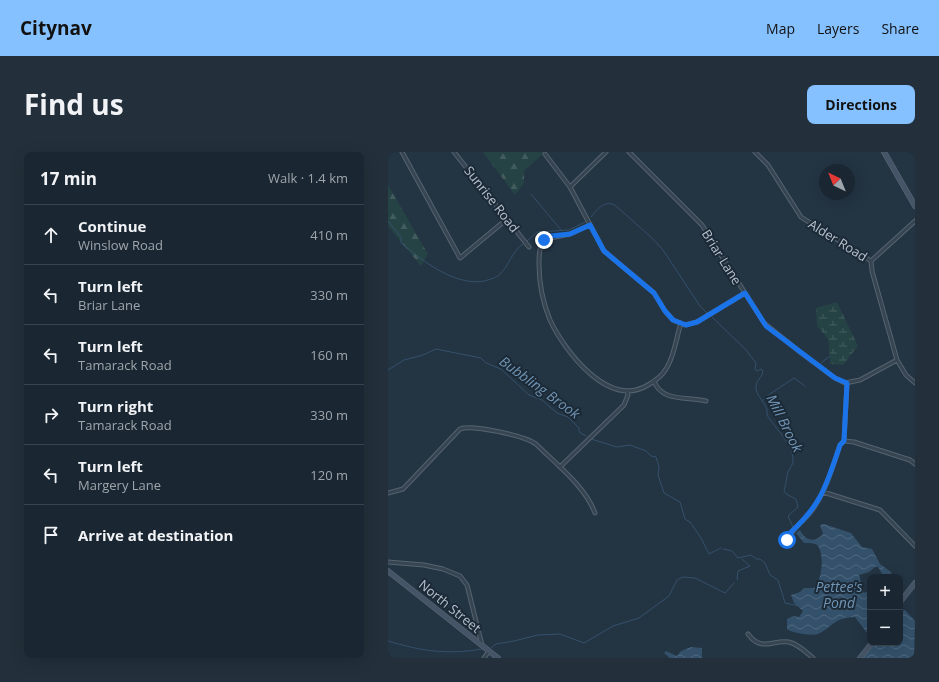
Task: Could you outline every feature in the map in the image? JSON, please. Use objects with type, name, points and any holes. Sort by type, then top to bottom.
[{"type":"main road","points":[[884,152],[915,206]]},
{"type":"main road","name":"North Street","points":[[388,571],[498,658]]},
{"type":"main road","points":[[903,598],[915,583]]},
{"type":"main road","points":[[860,658],[870,646]]},
{"type":"street","points":[[402,152],[460,258],[507,219]]},
{"type":"street","name":"Sunrise Road","points":[[454,152],[529,246]]},
{"type":"street","points":[[570,187],[606,152]]},
{"type":"street","name":"Briar Lane","points":[[629,152],[702,225],[766,326],[835,378],[847,383]]},
{"type":"street","name":"Alder Road","points":[[755,152],[768,165],[801,217],[871,261],[872,271],[897,360],[906,375],[915,383]]},
{"type":"street","points":[[545,154],[570,187],[606,253],[654,293],[668,316],[681,323],[690,325],[705,319],[745,293]]},
{"type":"street","points":[[871,261],[915,221]]},
{"type":"street","points":[[590,225],[570,234],[551,236],[543,241],[539,259],[543,296],[546,308],[556,331],[580,363],[610,387],[628,391],[643,388],[654,382],[662,375],[670,360],[681,323]]},
{"type":"street","points":[[787,542],[789,534],[811,512],[823,492],[840,445],[844,441],[847,383],[860,380],[897,360]]},
{"type":"street","points":[[654,382],[656,387],[662,393],[676,398],[696,399],[706,402]]},
{"type":"street","points":[[560,467],[624,405],[628,391]]},
{"type":"street","points":[[388,493],[402,489],[450,437],[465,427],[501,433],[532,441],[560,467],[584,493],[591,504],[594,513]]},
{"type":"street","points":[[844,441],[854,442],[910,460],[915,464]]},
{"type":"street","points":[[823,492],[880,510],[915,546]]},
{"type":"street","points":[[388,562],[424,565],[443,569],[460,576],[467,585],[482,646]]},
{"type":"street","points":[[748,634],[755,642],[763,644],[786,642],[793,643],[813,658]]},
{"type":"street","points":[[484,658],[489,651]]},
{"type":"green space","points":[[483,152],[545,152],[524,171],[524,183],[515,195]]},
{"type":"green space","points":[[388,185],[428,254],[421,266],[388,226]]},
{"type":"green space","points":[[837,302],[858,346],[843,365],[830,364],[828,339],[817,326],[816,308]]},
{"type":"water","name":"Pettee's Pond","points":[[824,524],[851,533],[862,547],[872,549],[880,564],[891,572],[891,574],[882,574],[878,567],[875,567],[869,572],[859,575],[864,593],[867,592],[867,633],[855,617],[842,619],[815,635],[797,633],[787,629],[787,619],[793,616],[799,617],[803,611],[794,603],[791,595],[800,592],[804,588],[814,588],[819,579],[822,567],[821,554],[817,545],[813,543],[804,543],[796,533],[800,530],[804,536],[810,540],[816,539],[823,534],[820,525]]},
{"type":"water","points":[[903,610],[905,610],[915,621],[914,658],[863,658],[873,646],[903,646]]},
{"type":"water","points":[[691,647],[702,648],[702,658],[670,658],[664,653],[666,651],[677,656],[681,651]]},
{"type":"waterway","points":[[531,194],[561,230]]},
{"type":"waterway","name":"Mill Brook","points":[[591,217],[605,204],[612,204],[616,206],[663,250],[700,306],[707,313]]},
{"type":"waterway","name":"Mill Brook","points":[[388,221],[401,237],[401,243],[420,258],[455,278],[467,281],[479,282],[497,276],[519,247],[523,244]]},
{"type":"waterway","name":"Mill Brook","points":[[527,241],[537,232],[569,230],[585,222]]},
{"type":"waterway","name":"Mill Brook","points":[[712,317],[746,350],[756,363],[755,369],[757,371],[761,369],[763,371],[756,386],[757,393],[765,405],[767,415],[787,443],[792,455],[793,462],[788,472],[784,490],[786,494],[796,499],[798,507],[788,516],[793,527]]},
{"type":"waterway","name":"Bubbling Brook","points":[[388,370],[404,360],[423,355],[436,349],[481,358],[486,363],[501,369],[529,395],[542,400],[557,413],[568,417],[579,428],[579,432],[586,436]]},
{"type":"waterway","points":[[821,363],[830,356]]},
{"type":"waterway","points":[[762,401],[794,378],[805,386]]},
{"type":"waterway","name":"Bubbling Brook","points":[[591,439],[617,447],[630,445],[646,451],[651,456],[656,457],[659,467],[658,475],[664,493],[680,502],[685,519],[690,522],[701,538],[709,554],[721,548]]},
{"type":"waterway","name":"Bubbling Brook","points":[[723,549],[732,551],[738,558],[751,555],[756,559],[760,559],[765,563],[770,575],[778,580],[785,603],[799,606]]},
{"type":"waterway","points":[[737,580],[738,571],[750,566],[742,559]]},
{"type":"waterway","points":[[491,648],[496,644],[538,635],[560,634],[584,643],[613,626],[639,618],[669,596],[677,580],[683,577],[695,578],[725,593],[734,583]]},
{"type":"waterway","points":[[388,641],[423,650],[434,651],[457,652],[482,649]]},
{"type":"route","points":[[544,240],[551,236],[577,232],[590,225],[604,251],[654,293],[668,316],[673,320],[686,325],[690,325],[705,319],[745,293],[753,308],[766,326],[785,339],[823,370],[842,382],[847,383],[848,395],[844,441],[840,445],[826,486],[815,507],[789,534],[787,540]]}]
